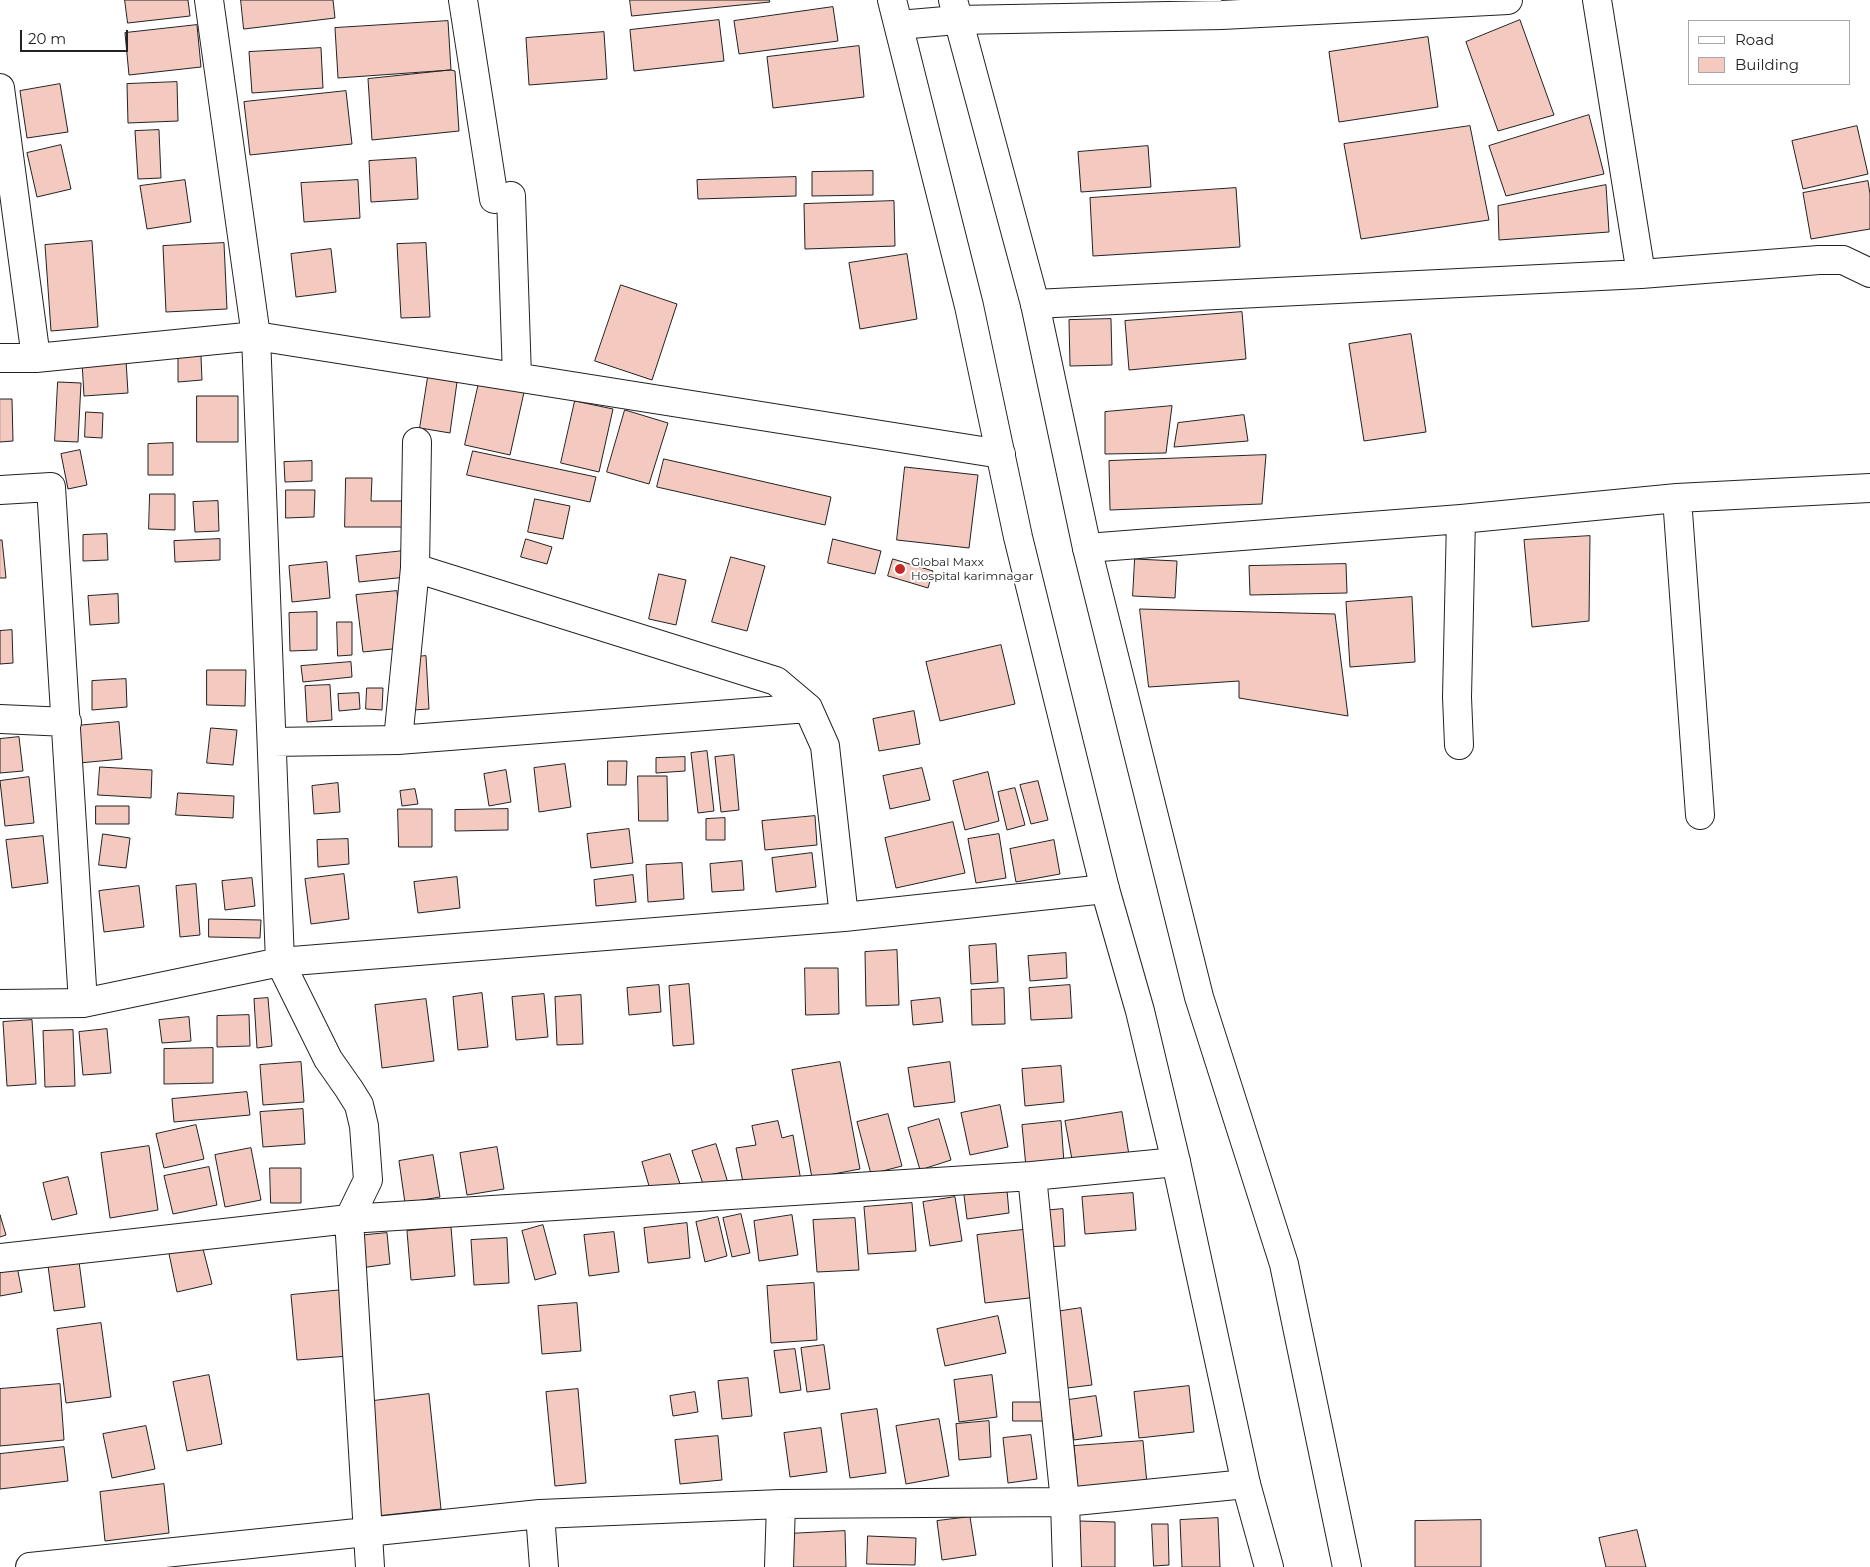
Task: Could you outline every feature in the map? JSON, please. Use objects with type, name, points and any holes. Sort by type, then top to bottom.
[{"type":"street","points":[[209,0],[256,336],[280,962],[328,1059],[359,1105],[364,1126],[368,1180],[349,1219],[370,1567]]},
{"type":"street","points":[[463,0],[502,198],[517,378]]},
{"type":"street","points":[[1268,1567],[1246,1484],[1176,1162],[1140,1011],[1105,889],[1021,546],[969,306],[895,13],[955,10],[1220,8],[1508,0]]},
{"type":"street","points":[[1597,0],[1641,274]]},
{"type":"street","points":[[955,10],[1035,304],[1087,548],[1199,997],[1284,1264],[1347,1567]]},
{"type":"street","points":[[0,88],[36,358]]},
{"type":"street","points":[[1035,304],[1641,274],[1819,260],[1843,260],[1870,273]]},
{"type":"street","points":[[0,358],[36,358],[256,336],[1001,454]]},
{"type":"street","points":[[398,740],[415,568],[417,442]]},
{"type":"street","points":[[0,490],[52,487],[83,1003]]},
{"type":"street","points":[[1087,548],[1461,519],[1677,498],[1870,488]]},
{"type":"street","points":[[1677,498],[1700,815]]},
{"type":"street","points":[[1459,745],[1457,698],[1461,519]]},
{"type":"street","points":[[415,568],[776,681],[808,708],[825,746],[844,917]]},
{"type":"street","points":[[272,742],[398,740],[808,708]]},
{"type":"street","points":[[0,719],[67,722]]},
{"type":"street","points":[[0,1004],[83,1003],[280,962],[844,917],[1105,889]]},
{"type":"street","points":[[0,1258],[349,1219],[1032,1176],[1176,1162]]},
{"type":"street","points":[[1032,1176],[1065,1502],[1067,1567]]},
{"type":"street","points":[[30,1567],[540,1514],[781,1504],[1065,1502],[1246,1484]]},
{"type":"street","points":[[779,1567],[781,1504]]},
{"type":"street","points":[[540,1514],[544,1567]]},
{"type":"building","points":[[125,0],[188,0],[190,16],[128,23]]},
{"type":"building","points":[[241,0],[333,0],[335,18],[244,29]]},
{"type":"building","points":[[630,0],[769,0],[770,2],[632,16]]},
{"type":"building","points":[[833,7],[838,41],[739,54],[734,21]]},
{"type":"building","points":[[719,20],[724,61],[634,71],[630,30]]},
{"type":"building","points":[[1520,20],[1554,115],[1498,131],[1466,42]]},
{"type":"building","points":[[448,21],[451,70],[338,78],[335,28]]},
{"type":"building","points":[[197,25],[201,67],[129,75],[125,33]]},
{"type":"building","points":[[604,32],[607,79],[529,85],[526,38]]},
{"type":"building","points":[[1428,37],[1438,107],[1339,122],[1329,52]]},
{"type":"building","points":[[859,46],[864,97],[773,108],[767,57]]},
{"type":"building","points":[[321,48],[323,88],[252,93],[249,52]]},
{"type":"building","points":[[455,71],[459,131],[372,140],[368,79]]},
{"type":"building","points":[[177,82],[178,121],[128,123],[127,84]]},
{"type":"building","points":[[60,84],[68,132],[27,138],[20,91]]},
{"type":"building","points":[[346,91],[352,144],[250,155],[244,102]]},
{"type":"building","points":[[1589,115],[1604,174],[1506,196],[1489,146]]},
{"type":"building","points":[[1470,126],[1489,220],[1361,239],[1344,144]]},
{"type":"building","points":[[1857,126],[1868,174],[1803,189],[1792,141]]},
{"type":"building","points":[[159,130],[161,178],[138,179],[135,131]]},
{"type":"building","points":[[61,145],[71,189],[37,197],[27,153]]},
{"type":"building","points":[[1148,146],[1151,187],[1081,192],[1078,152]]},
{"type":"building","points":[[416,158],[418,199],[371,202],[369,161]]},
{"type":"building","points":[[873,171],[873,195],[812,196],[812,172]]},
{"type":"building","points":[[796,177],[796,196],[698,199],[697,180]]},
{"type":"building","points":[[185,180],[191,222],[147,229],[140,186]]},
{"type":"building","points":[[358,180],[360,218],[304,222],[301,183]]},
{"type":"building","points":[[1868,181],[1870,229],[1811,239],[1803,193]]},
{"type":"building","points":[[1606,185],[1609,232],[1499,240],[1498,206]]},
{"type":"building","points":[[1236,188],[1240,247],[1093,256],[1090,198]]},
{"type":"building","points":[[894,201],[895,246],[805,249],[804,204]]},
{"type":"building","points":[[92,241],[98,327],[51,331],[45,245]]},
{"type":"building","points":[[224,243],[227,309],[166,312],[163,246]]},
{"type":"building","points":[[426,243],[430,317],[401,318],[397,244]]},
{"type":"building","points":[[331,249],[336,292],[296,297],[291,254]]},
{"type":"building","points":[[907,254],[917,319],[860,329],[849,263]]},
{"type":"building","points":[[621,285],[677,304],[652,380],[595,361]]},
{"type":"building","points":[[1242,312],[1246,359],[1129,370],[1125,321]]},
{"type":"building","points":[[1111,319],[1112,365],[1070,366],[1069,320]]},
{"type":"building","points":[[1411,334],[1426,432],[1364,441],[1349,344]]},
{"type":"building","points":[[201,356],[202,380],[178,382],[178,357]]},
{"type":"building","points":[[126,360],[128,393],[84,396],[82,362]]},
{"type":"building","points":[[428,377],[457,382],[450,433],[420,428]]},
{"type":"building","points":[[480,378],[525,388],[510,455],[465,445]]},
{"type":"building","points":[[58,382],[81,383],[78,442],[55,441]]},
{"type":"building","points":[[197,396],[238,396],[238,442],[197,442]]},
{"type":"building","points":[[0,399],[12,399],[13,441],[0,442]]},
{"type":"building","points":[[575,401],[613,409],[599,472],[561,463]]},
{"type":"building","points":[[1172,406],[1166,453],[1105,454],[1105,412]]},
{"type":"building","points":[[625,410],[668,423],[649,484],[607,472]]},
{"type":"building","points":[[86,412],[103,413],[102,438],[85,437]]},
{"type":"building","points":[[1244,415],[1248,441],[1174,447],[1178,423]]},
{"type":"building","points":[[173,443],[173,475],[148,475],[148,444]]},
{"type":"building","points":[[80,450],[87,485],[68,489],[61,454]]},
{"type":"building","points":[[473,451],[596,477],[590,502],[467,475]]},
{"type":"building","points":[[1266,455],[1262,504],[1110,510],[1109,461]]},
{"type":"building","points":[[664,459],[831,497],[825,525],[657,487]]},
{"type":"building","points":[[312,461],[312,481],[285,482],[284,462]]},
{"type":"building","points":[[905,467],[978,475],[969,548],[897,540]]},
{"type":"building","points":[[346,478],[372,478],[371,501],[412,501],[412,527],[345,527]]},
{"type":"building","points":[[286,490],[315,490],[314,517],[286,518]]},
{"type":"building","points":[[150,494],[175,494],[175,530],[149,529]]},
{"type":"building","points":[[535,499],[570,506],[563,539],[528,532]]},
{"type":"building","points":[[218,501],[219,531],[195,532],[193,502]]},
{"type":"building","points":[[107,534],[108,560],[83,561],[83,535]]},
{"type":"building","points":[[1590,536],[1589,621],[1532,627],[1524,540]]},
{"type":"building","points":[[220,539],[220,560],[175,562],[174,541]]},
{"type":"building","points":[[526,539],[552,547],[547,564],[521,557]]},
{"type":"building","points":[[833,539],[881,551],[875,574],[828,563]]},
{"type":"building","points":[[0,540],[2,540],[6,578],[0,578]]},
{"type":"building","points":[[413,550],[416,576],[359,582],[356,556]]},
{"type":"building","points":[[731,557],[765,566],[747,631],[712,622]]},
{"type":"building","points":[[893,559],[933,571],[928,588],[888,576]]},
{"type":"building","points":[[1135,559],[1177,561],[1175,598],[1133,596]]},
{"type":"building","points":[[327,562],[330,598],[292,602],[289,566]]},
{"type":"building","points":[[1346,564],[1347,593],[1250,595],[1249,566]]},
{"type":"building","points":[[659,574],[686,580],[676,625],[649,619]]},
{"type":"building","points":[[397,591],[402,648],[363,652],[356,595]]},
{"type":"building","points":[[118,594],[119,623],[90,625],[88,596]]},
{"type":"building","points":[[1412,597],[1415,662],[1350,667],[1346,602]]},
{"type":"building","points":[[1140,609],[1335,614],[1348,716],[1239,698],[1239,681],[1149,687]]},
{"type":"building","points":[[317,612],[317,650],[290,651],[289,613]]},
{"type":"building","points":[[337,622],[352,622],[352,655],[338,656]]},
{"type":"building","points":[[12,630],[13,663],[0,664],[0,631]]},
{"type":"building","points":[[1001,645],[1015,704],[940,721],[926,662]]},
{"type":"building","points":[[426,656],[429,709],[398,711],[394,659]]},
{"type":"building","points":[[351,662],[352,677],[303,682],[301,666]]},
{"type":"building","points":[[207,670],[246,670],[245,706],[207,705]]},
{"type":"building","points":[[126,679],[127,707],[92,710],[92,681]]},
{"type":"building","points":[[330,685],[332,720],[307,722],[305,686]]},
{"type":"building","points":[[367,688],[383,688],[382,710],[366,709]]},
{"type":"building","points":[[359,693],[360,709],[339,711],[338,694]]},
{"type":"building","points":[[914,711],[920,744],[879,751],[873,719]]},
{"type":"building","points":[[119,722],[122,759],[79,763],[75,726]]},
{"type":"building","points":[[211,728],[237,730],[233,765],[207,763]]},
{"type":"building","points":[[19,737],[23,771],[0,773],[0,739]]},
{"type":"building","points":[[707,751],[714,811],[698,813],[691,753]]},
{"type":"building","points":[[734,755],[739,810],[721,812],[715,757]]},
{"type":"building","points":[[685,757],[685,771],[656,773],[656,758]]},
{"type":"building","points":[[608,761],[627,761],[626,785],[608,785]]},
{"type":"building","points":[[565,764],[571,807],[539,812],[534,768]]},
{"type":"building","points":[[100,767],[152,770],[151,798],[98,795]]},
{"type":"building","points":[[922,768],[930,800],[890,809],[883,776]]},
{"type":"building","points":[[506,770],[511,802],[489,806],[484,774]]},
{"type":"building","points":[[988,772],[999,821],[965,830],[953,781]]},
{"type":"building","points":[[638,776],[667,776],[668,821],[639,821]]},
{"type":"building","points":[[29,777],[34,823],[5,826],[0,781]]},
{"type":"building","points":[[1038,781],[1048,820],[1031,824],[1020,785]]},
{"type":"building","points":[[338,783],[340,812],[314,814],[312,786]]},
{"type":"building","points":[[1015,788],[1025,825],[1007,830],[998,792]]},
{"type":"building","points":[[415,789],[418,804],[402,806],[400,791]]},
{"type":"building","points":[[178,793],[234,796],[233,818],[176,815]]},
{"type":"building","points":[[96,806],[129,806],[129,824],[96,824]]},
{"type":"building","points":[[398,809],[432,809],[432,847],[399,847]]},
{"type":"building","points":[[508,809],[508,830],[455,831],[455,810]]},
{"type":"building","points":[[815,816],[817,845],[765,850],[762,821]]},
{"type":"building","points":[[725,818],[725,840],[706,840],[706,819]]},
{"type":"building","points":[[953,822],[965,873],[896,888],[885,838]]},
{"type":"building","points":[[629,829],[633,863],[591,868],[587,834]]},
{"type":"building","points":[[103,834],[130,838],[126,868],[99,865]]},
{"type":"building","points":[[999,834],[1006,878],[976,883],[968,839]]},
{"type":"building","points":[[43,836],[48,883],[12,888],[6,840]]},
{"type":"building","points":[[348,839],[349,864],[318,867],[317,840]]},
{"type":"building","points":[[1054,840],[1060,874],[1016,882],[1010,849]]},
{"type":"building","points":[[812,853],[816,887],[776,892],[772,858]]},
{"type":"building","points":[[742,861],[744,890],[712,892],[710,864]]},
{"type":"building","points":[[682,863],[684,899],[648,902],[646,865]]},
{"type":"building","points":[[344,874],[349,919],[311,924],[305,879]]},
{"type":"building","points":[[633,875],[636,902],[596,906],[594,880]]},
{"type":"building","points":[[457,877],[460,908],[418,913],[414,882]]},
{"type":"building","points":[[252,878],[255,906],[225,910],[222,881]]},
{"type":"building","points":[[196,884],[200,935],[180,937],[176,886]]},
{"type":"building","points":[[139,886],[144,927],[104,932],[99,891]]},
{"type":"building","points":[[209,919],[261,920],[260,938],[209,937]]},
{"type":"building","points":[[996,944],[998,982],[971,984],[969,946]]},
{"type":"building","points":[[897,950],[899,1005],[866,1006],[865,952]]},
{"type":"building","points":[[1066,953],[1067,978],[1030,981],[1028,956]]},
{"type":"building","points":[[805,968],[838,968],[839,1014],[806,1015]]},
{"type":"building","points":[[689,984],[694,1044],[673,1046],[669,986]]},
{"type":"building","points":[[659,985],[661,1012],[629,1015],[627,988]]},
{"type":"building","points":[[1070,985],[1072,1018],[1031,1020],[1029,988]]},
{"type":"building","points":[[1004,988],[1005,1024],[972,1025],[971,990]]},
{"type":"building","points":[[482,993],[488,1047],[458,1050],[453,997]]},
{"type":"building","points":[[544,994],[548,1037],[516,1040],[512,997]]},
{"type":"building","points":[[581,995],[583,1044],[557,1045],[555,997]]},
{"type":"building","points":[[268,998],[272,1046],[257,1048],[254,999]]},
{"type":"building","points":[[940,998],[943,1022],[913,1025],[911,1001]]},
{"type":"building","points":[[426,999],[434,1061],[382,1068],[375,1005]]},
{"type":"building","points":[[249,1015],[250,1046],[217,1047],[217,1016]]},
{"type":"building","points":[[189,1017],[191,1041],[162,1043],[159,1020]]},
{"type":"building","points":[[32,1020],[36,1084],[7,1086],[3,1022]]},
{"type":"building","points":[[107,1029],[111,1073],[83,1075],[79,1032]]},
{"type":"building","points":[[73,1030],[75,1086],[45,1087],[43,1031]]},
{"type":"building","points":[[213,1048],[213,1083],[164,1084],[164,1049]]},
{"type":"building","points":[[301,1062],[304,1102],[263,1105],[260,1065]]},
{"type":"building","points":[[840,1062],[860,1169],[812,1178],[792,1070]]},
{"type":"building","points":[[950,1062],[955,1102],[914,1107],[908,1068]]},
{"type":"building","points":[[1061,1066],[1064,1102],[1025,1106],[1022,1069]]},
{"type":"building","points":[[247,1092],[250,1115],[174,1122],[172,1099]]},
{"type":"building","points":[[1000,1105],[1008,1147],[970,1155],[961,1113]]},
{"type":"building","points":[[303,1109],[305,1144],[263,1147],[260,1112]]},
{"type":"building","points":[[1122,1112],[1129,1155],[1073,1165],[1065,1121]]},
{"type":"building","points":[[888,1114],[902,1166],[871,1174],[857,1122]]},
{"type":"building","points":[[939,1119],[951,1160],[920,1170],[908,1128]]},
{"type":"building","points":[[778,1121],[782,1138],[793,1135],[801,1181],[745,1192],[736,1148],[756,1145],[752,1126]]},
{"type":"building","points":[[1061,1121],[1064,1163],[1026,1167],[1022,1125]]},
{"type":"building","points":[[196,1125],[204,1159],[164,1168],[156,1134]]},
{"type":"building","points":[[716,1144],[728,1183],[705,1190],[692,1151]]},
{"type":"building","points":[[149,1146],[158,1210],[110,1218],[101,1153]]},
{"type":"building","points":[[497,1147],[504,1189],[467,1195],[460,1153]]},
{"type":"building","points":[[251,1148],[261,1200],[225,1207],[215,1155]]},
{"type":"building","points":[[670,1154],[681,1187],[652,1196],[642,1162]]},
{"type":"building","points":[[433,1155],[440,1197],[405,1203],[399,1161]]},
{"type":"building","points":[[209,1167],[217,1205],[173,1214],[164,1176]]},
{"type":"building","points":[[270,1168],[301,1168],[301,1203],[271,1203]]},
{"type":"building","points":[[68,1177],[77,1214],[52,1220],[43,1183]]},
{"type":"building","points":[[1007,1190],[1009,1213],[967,1219],[964,1195]]},
{"type":"building","points":[[1133,1193],[1136,1230],[1085,1234],[1082,1197]]},
{"type":"building","points":[[955,1197],[962,1241],[930,1246],[923,1202]]},
{"type":"building","points":[[912,1203],[916,1251],[868,1254],[864,1207]]},
{"type":"building","points":[[1063,1209],[1065,1246],[1043,1247],[1041,1211]]},
{"type":"building","points":[[741,1214],[750,1253],[732,1257],[723,1218]]},
{"type":"building","points":[[0,1215],[6,1235],[0,1237]]},
{"type":"building","points":[[792,1215],[798,1255],[759,1261],[754,1221]]},
{"type":"building","points":[[718,1217],[727,1256],[705,1262],[696,1222]]},
{"type":"building","points":[[855,1218],[859,1270],[817,1272],[813,1220]]},
{"type":"building","points":[[687,1223],[690,1258],[648,1263],[644,1228]]},
{"type":"building","points":[[543,1225],[556,1274],[535,1280],[522,1231]]},
{"type":"building","points":[[451,1227],[455,1276],[411,1280],[407,1231]]},
{"type":"building","points":[[1031,1229],[1038,1297],[985,1303],[977,1235]]},
{"type":"building","points":[[614,1232],[619,1272],[589,1276],[584,1235]]},
{"type":"building","points":[[387,1233],[390,1264],[360,1268],[356,1236]]},
{"type":"building","points":[[507,1238],[509,1283],[474,1285],[471,1240]]},
{"type":"building","points":[[201,1241],[212,1284],[177,1292],[168,1249]]},
{"type":"building","points":[[78,1254],[85,1307],[54,1311],[47,1258]]},
{"type":"building","points":[[16,1261],[22,1292],[0,1296],[0,1264]]},
{"type":"building","points":[[814,1283],[817,1340],[771,1343],[767,1286]]},
{"type":"building","points":[[343,1290],[349,1356],[297,1360],[291,1295]]},
{"type":"building","points":[[577,1303],[581,1351],[542,1354],[538,1306]]},
{"type":"building","points":[[1081,1308],[1092,1385],[1067,1388],[1055,1312]]},
{"type":"building","points":[[998,1316],[1006,1353],[945,1366],[937,1329]]},
{"type":"building","points":[[101,1323],[111,1397],[66,1403],[57,1329]]},
{"type":"building","points":[[824,1345],[830,1389],[807,1392],[801,1348]]},
{"type":"building","points":[[795,1349],[801,1390],[780,1393],[774,1351]]},
{"type":"building","points":[[209,1375],[222,1444],[187,1451],[173,1382]]},
{"type":"building","points":[[992,1375],[997,1417],[959,1422],[954,1380]]},
{"type":"building","points":[[748,1378],[752,1416],[722,1419],[718,1381]]},
{"type":"building","points":[[60,1384],[64,1440],[0,1446],[0,1389]]},
{"type":"building","points":[[1189,1386],[1194,1432],[1139,1438],[1134,1392]]},
{"type":"building","points":[[578,1389],[586,1483],[555,1486],[546,1392]]},
{"type":"building","points":[[695,1392],[698,1412],[673,1416],[670,1396]]},
{"type":"building","points":[[429,1394],[441,1509],[377,1516],[365,1402]]},
{"type":"building","points":[[1096,1396],[1102,1436],[1074,1440],[1068,1400]]},
{"type":"building","points":[[1013,1402],[1050,1402],[1050,1421],[1013,1421]]},
{"type":"building","points":[[877,1409],[886,1473],[850,1478],[841,1414]]},
{"type":"building","points":[[939,1419],[949,1476],[906,1484],[896,1426]]},
{"type":"building","points":[[989,1421],[991,1457],[959,1460],[956,1424]]},
{"type":"building","points":[[146,1426],[155,1469],[112,1478],[103,1434]]},
{"type":"building","points":[[821,1428],[827,1472],[790,1477],[784,1433]]},
{"type":"building","points":[[1031,1435],[1037,1479],[1008,1483],[1003,1438]]},
{"type":"building","points":[[718,1436],[722,1480],[680,1484],[675,1440]]},
{"type":"building","points":[[1143,1441],[1147,1484],[1078,1490],[1074,1446]]},
{"type":"building","points":[[64,1447],[68,1481],[0,1489],[0,1454]]},
{"type":"building","points":[[164,1484],[169,1533],[105,1541],[100,1492]]},
{"type":"building","points":[[970,1517],[976,1555],[942,1560],[937,1521]]},
{"type":"building","points":[[1218,1518],[1220,1567],[1182,1567],[1180,1520]]},
{"type":"building","points":[[1481,1520],[1481,1567],[1415,1567],[1415,1521]]},
{"type":"building","points":[[1079,1521],[1115,1522],[1115,1567],[1079,1567]]},
{"type":"building","points":[[1152,1524],[1168,1524],[1169,1565],[1154,1566]]},
{"type":"building","points":[[1637,1530],[1646,1567],[1606,1567],[1599,1538]]},
{"type":"building","points":[[845,1531],[846,1567],[789,1567],[787,1534]]},
{"type":"building","points":[[868,1536],[916,1538],[915,1565],[867,1564]]},
{"type":"place","name":"Global Maxx Hospital karimnagar","points":[[900,569]]}]
